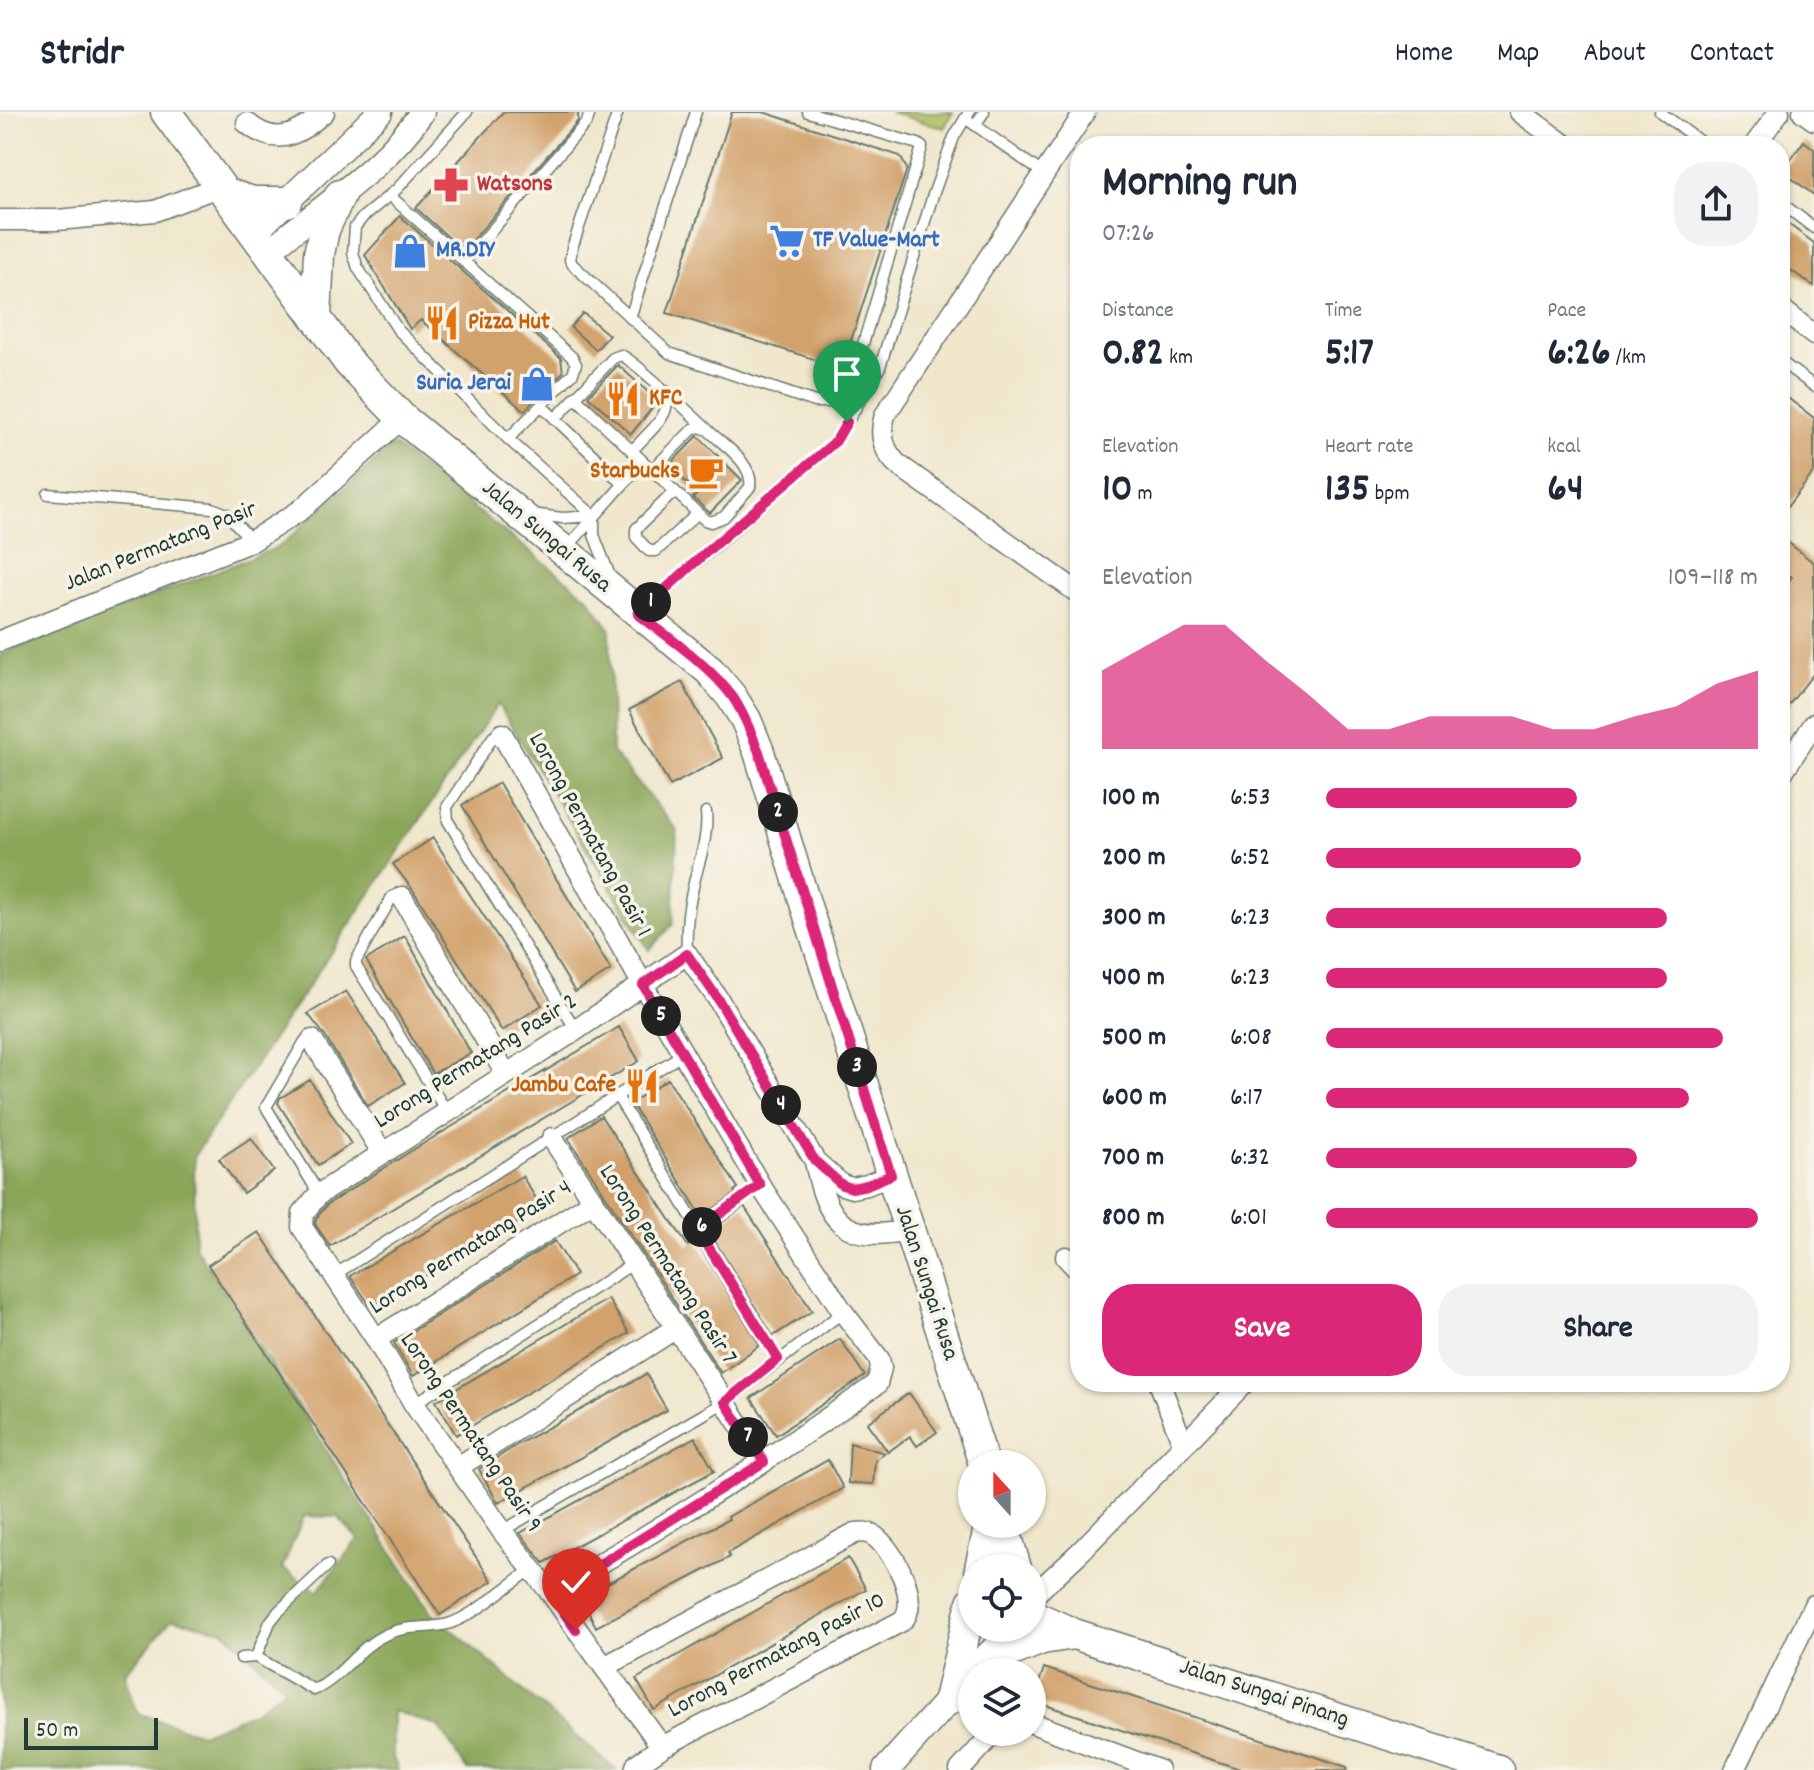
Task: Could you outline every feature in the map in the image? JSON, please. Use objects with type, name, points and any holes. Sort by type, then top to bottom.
[{"type":"main road","name":"Jalan Sungai Rusa","points":[[166,112],[349,363],[402,418],[710,671],[746,720],[759,752],[980,1450]]},
{"type":"main road","points":[[223,189],[253,202],[287,202]]},
{"type":"main road","points":[[316,318],[319,254],[324,230],[340,195]]},
{"type":"main road","name":"Jalan Sungai Pinang","points":[[1046,1621],[1074,1634],[1498,1770]]},
{"type":"main road","points":[[1002,1658],[1042,1639],[1074,1634]]},
{"type":"main road","points":[[949,1700],[963,1642]]},
{"type":"main road","points":[[987,1658],[1003,1642]]},
{"type":"main road","points":[[886,1770],[958,1690]]},
{"type":"street","points":[[247,123],[267,137],[278,137],[292,134],[324,112]]},
{"type":"street","points":[[261,242],[287,202],[380,112]]},
{"type":"street","points":[[261,242],[340,195],[387,152],[422,112]]},
{"type":"street","points":[[1070,587],[897,464],[883,441],[881,430],[885,415],[1085,112]]},
{"type":"street","points":[[1520,112],[1552,136]]},
{"type":"street","points":[[1761,136],[1779,112]]},
{"type":"street","points":[[1803,112],[1814,120]]},
{"type":"street","points":[[0,220],[57,220],[155,211],[223,189]]},
{"type":"street","points":[[1790,316],[1814,335]]},
{"type":"street","name":"Jalan Permatang Pasir","points":[[0,641],[252,541],[301,510],[402,418]]},
{"type":"street","points":[[1790,761],[1814,724]]},
{"type":"street","name":"Lorong Permatang Pasir 1","points":[[502,734],[760,1185],[843,1312],[879,1359],[881,1368],[877,1384],[764,1462]]},
{"type":"street","points":[[402,897],[506,1074]]},
{"type":"street","points":[[687,954],[718,999],[815,1161],[825,1201],[835,1218],[865,1235],[909,1230]]},
{"type":"street","name":"Lorong Permatang Pasir 2","points":[[301,1219],[319,1194],[576,1030],[687,954]]},
{"type":"street","points":[[312,1040],[382,1152]]},
{"type":"street","name":"Lorong Permatang Pasir 7","points":[[552,1138],[764,1462]]},
{"type":"street","points":[[815,1161],[842,1185],[852,1188],[891,1175]]},
{"type":"street","name":"Lorong Permatang Pasir 4","points":[[376,1339],[594,1201]]},
{"type":"street","name":"Lorong Permatang Pasir 9","points":[[301,1219],[302,1227],[376,1339],[414,1404],[502,1531],[662,1747]]},
{"type":"street","points":[[458,1467],[676,1328]]},
{"type":"street","points":[[1163,1392],[1183,1444]]},
{"type":"street","points":[[1046,1584],[1235,1392]]},
{"type":"street","points":[[550,1592],[764,1462]]},
{"type":"street","name":"Lorong Permatang Pasir 10","points":[[604,1667],[850,1535],[863,1532],[873,1535],[888,1551],[909,1591],[910,1610],[902,1621],[662,1747],[637,1764],[635,1770]]},
{"type":"street","points":[[1735,1770],[1814,1605]]},
{"type":"street","points":[[1046,1728],[1158,1770]]},
{"type":"street","points":[[960,1770],[982,1746]]},
{"type":"lane","points":[[467,112],[355,227],[353,253],[358,268],[398,330],[508,439],[594,516],[596,541],[629,606],[712,547],[836,441],[880,367],[954,137],[970,118],[984,112]]},
{"type":"lane","points":[[464,262],[587,122],[590,112]]},
{"type":"lane","points":[[618,112],[570,260],[669,353],[815,402],[831,402],[842,393],[857,364],[922,147],[808,112]]},
{"type":"lane","points":[[630,318],[696,112]]},
{"type":"lane","points":[[1660,112],[1692,136]]},
{"type":"lane","points":[[970,118],[1044,174]]},
{"type":"lane","points":[[389,195],[572,357],[576,364],[573,373],[508,439]]},
{"type":"lane","points":[[1790,210],[1814,228]]},
{"type":"lane","points":[[555,419],[575,397],[613,358],[621,355],[665,390],[748,468],[750,487],[718,521],[705,520],[575,397]]},
{"type":"lane","points":[[1790,368],[1814,386]]},
{"type":"lane","points":[[632,451],[668,407],[665,390]]},
{"type":"lane","points":[[542,406],[623,484]]},
{"type":"lane","points":[[652,470],[693,429],[700,427],[708,430]]},
{"type":"lane","points":[[563,552],[643,462]]},
{"type":"lane","points":[[675,491],[636,529],[636,537],[649,551],[656,551],[697,514]]},
{"type":"lane","points":[[48,494],[212,508],[227,514],[252,541]]},
{"type":"lane","points":[[514,511],[562,518],[594,516]]},
{"type":"lane","points":[[502,734],[493,737],[447,807],[448,821],[576,1030]]},
{"type":"lane","points":[[687,954],[687,923],[706,836],[706,812]]},
{"type":"lane","points":[[402,897],[392,897],[356,966],[447,1112]]},
{"type":"lane","points":[[312,1040],[305,1041],[266,1107],[319,1194]]},
{"type":"lane","points":[[334,1275],[683,1054]]},
{"type":"lane","points":[[617,1096],[778,1359]]},
{"type":"lane","points":[[698,1230],[760,1185]]},
{"type":"lane","points":[[414,1404],[634,1263]]},
{"type":"lane","points":[[502,1531],[725,1402],[843,1312]]},
{"type":"lane","points":[[256,1657],[270,1622],[328,1565]]},
{"type":"lane","points":[[241,1658],[256,1657],[314,1690],[329,1683],[370,1643],[390,1632],[458,1620],[531,1570]]},
{"type":"green space","points":[[890,112],[953,112],[944,128]]},
{"type":"green space","points":[[393,445],[588,597],[610,629],[612,752],[677,830],[673,924],[649,950],[498,704],[194,1156],[195,1247],[431,1612],[616,1770],[467,1770],[439,1726],[393,1711],[393,1758],[398,1770],[0,1770],[0,655],[279,547]],"holes":[[[304,1516],[338,1517],[358,1539],[317,1592],[282,1568]],[[172,1619],[223,1630],[285,1688],[256,1711],[201,1734],[137,1713],[125,1673]]]},
{"type":"building","points":[[503,112],[578,112],[578,121],[469,244],[458,246],[416,208]]},
{"type":"building","name":"TF Value-Mart","points":[[732,112],[763,112],[900,156],[907,169],[842,368],[667,313]]},
{"type":"building","points":[[1804,141],[1814,149],[1814,195],[1790,177],[1790,160]]},
{"type":"building","points":[[400,216],[561,358],[563,372],[524,411],[421,320],[410,329],[365,255]]},
{"type":"building","points":[[1790,225],[1814,243],[1814,286],[1790,270]]},
{"type":"building","points":[[583,313],[609,335],[596,350],[570,327]]},
{"type":"building","name":"KFC","points":[[618,365],[658,401],[631,434],[588,396]]},
{"type":"building","points":[[1790,400],[1814,418],[1814,472],[1790,503]]},
{"type":"building","name":"Starbucks","points":[[698,436],[742,480],[710,513],[693,498],[698,493],[668,466]]},
{"type":"building","points":[[1790,544],[1814,563],[1814,673],[1790,703],[1790,580]]},
{"type":"building","points":[[682,682],[723,758],[670,786],[629,710]]},
{"type":"building","points":[[499,783],[611,970],[575,992],[462,805]]},
{"type":"building","points":[[433,838],[542,1005],[502,1031],[413,890],[393,864]]},
{"type":"building","points":[[405,936],[471,1053],[433,1074],[366,960]]},
{"type":"building","points":[[346,991],[405,1083],[368,1106],[308,1014]]},
{"type":"building","points":[[619,1027],[639,1061],[330,1246],[315,1224],[316,1218],[328,1204]]},
{"type":"building","points":[[668,1079],[738,1188],[734,1191],[736,1193],[702,1217],[631,1103]]},
{"type":"building","points":[[310,1080],[351,1144],[318,1165],[278,1103],[280,1098]]},
{"type":"building","points":[[601,1116],[688,1246],[696,1240],[760,1345],[721,1373],[568,1138]]},
{"type":"building","points":[[251,1138],[274,1171],[243,1193],[219,1159]]},
{"type":"building","points":[[522,1176],[542,1208],[371,1307],[350,1276]]},
{"type":"building","points":[[744,1206],[812,1311],[773,1336],[709,1232]]},
{"type":"building","points":[[259,1232],[492,1581],[440,1615],[208,1265]]},
{"type":"building","points":[[555,1241],[576,1275],[413,1376],[394,1343]]},
{"type":"building","points":[[608,1299],[629,1333],[456,1435],[436,1401]]},
{"type":"building","points":[[840,1339],[865,1376],[776,1435],[751,1398]]},
{"type":"building","points":[[646,1374],[667,1410],[498,1503],[479,1469]]},
{"type":"building","points":[[909,1393],[937,1432],[917,1446],[910,1436],[888,1452],[867,1423]]},
{"type":"building","points":[[695,1437],[714,1471],[544,1563],[520,1533]]},
{"type":"building","points":[[850,1443],[885,1453],[875,1461],[873,1484],[848,1483]]},
{"type":"building","points":[[828,1460],[843,1488],[728,1553],[730,1557],[596,1627],[581,1597],[729,1519]]},
{"type":"building","points":[[848,1558],[866,1589],[654,1710],[636,1679]]},
{"type":"building","points":[[1046,1669],[1347,1767],[1347,1770],[1243,1770],[1046,1705]]},
{"type":"place","name":"Watsons","points":[[451,185]]},
{"type":"place","name":"TF Value-Mart","points":[[787,241]]},
{"type":"place","name":"MR.DIY","points":[[410,251]]},
{"type":"place","name":"Pizza Hut","points":[[442,323]]},
{"type":"place","name":"Suria Jerai","points":[[537,384]]},
{"type":"place","name":"KFC","points":[[623,399]]},
{"type":"place","name":"Starbucks","points":[[706,472]]},
{"type":"place","name":"Jambu Cafe","points":[[642,1086]]},
{"type":"route","points":[[576,1630],[550,1592],[764,1462],[725,1402],[778,1359],[698,1230],[760,1185],[643,985],[687,954],[718,999],[815,1161],[842,1185],[852,1188],[891,1175],[759,752],[746,720],[710,671],[638,614],[836,441],[847,422]]}]
